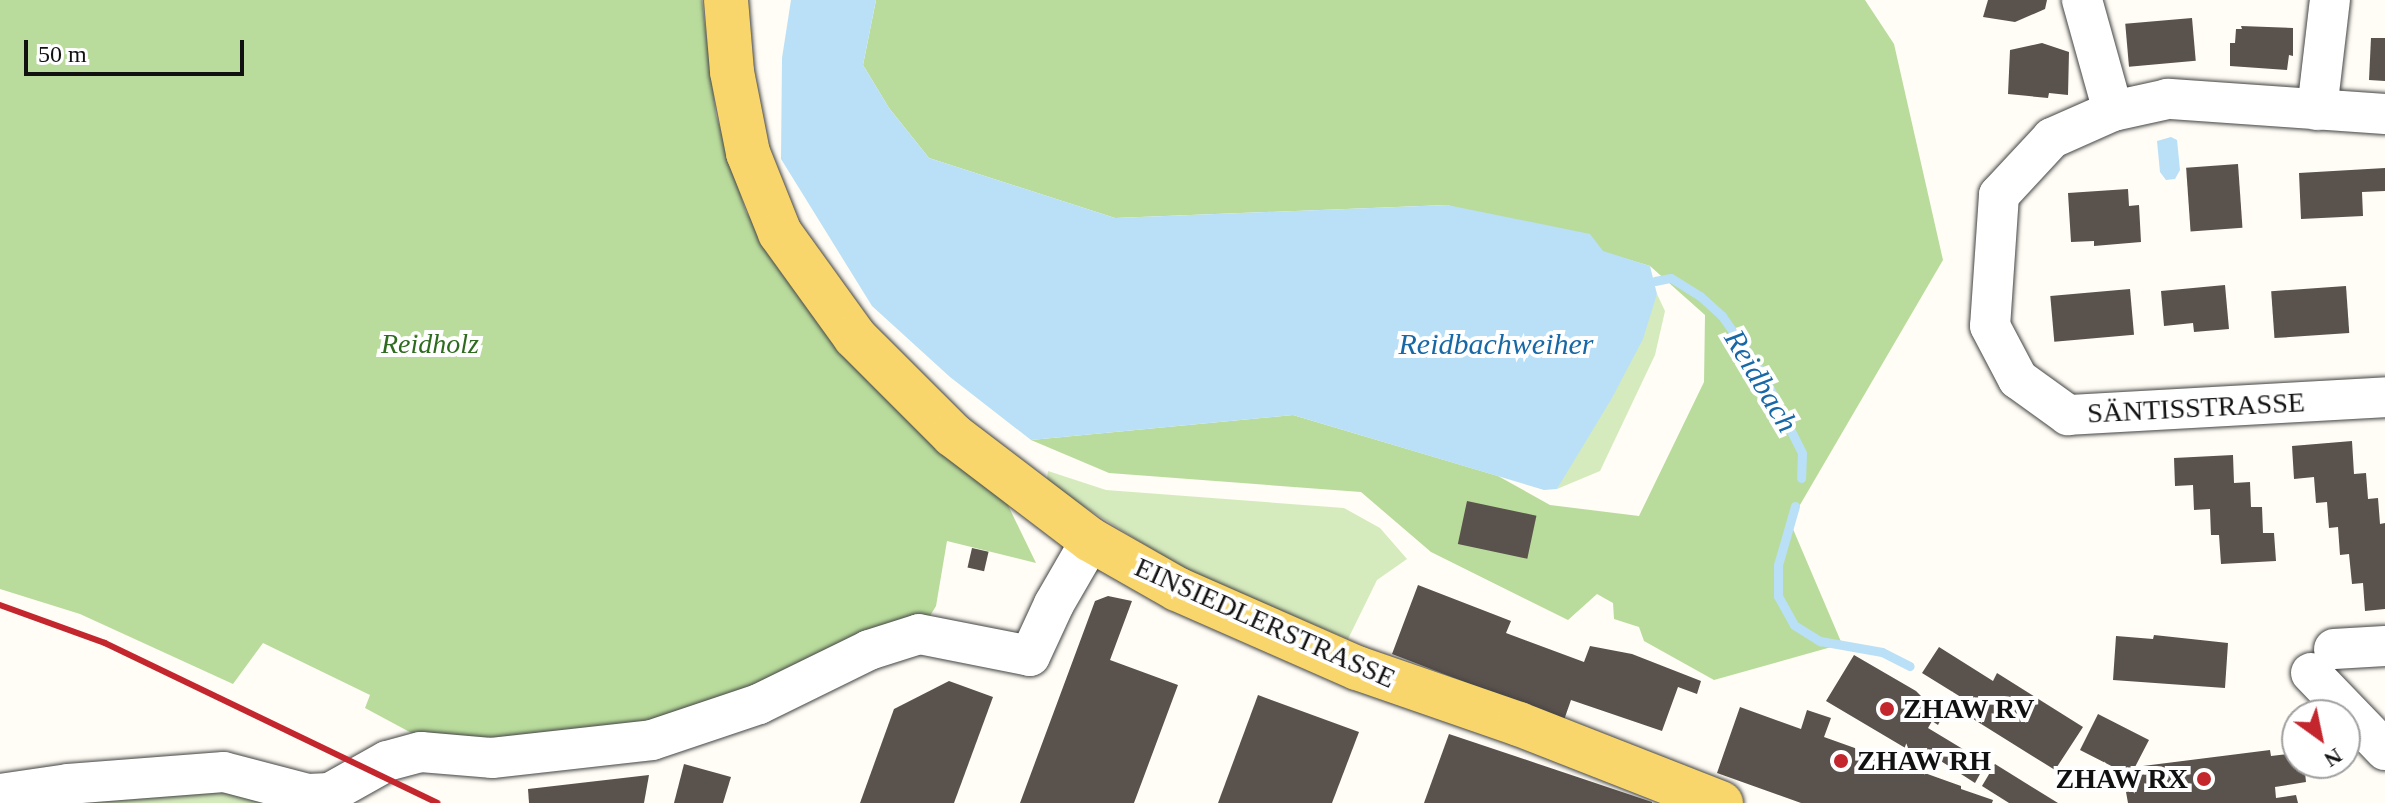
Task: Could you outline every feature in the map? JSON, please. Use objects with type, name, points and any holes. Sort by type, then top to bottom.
[{"type":"main road","name":"EINSIEDLERSTRASSE","points":[[726,0],[732,72],[748,153],[780,233],[855,337],[953,435],[1091,540],[1177,589],[1357,668],[1519,724],[1721,803]]},
{"type":"street","points":[[2082,0],[2113,111]]},
{"type":"street","points":[[2317,110],[2330,0]]},
{"type":"street","name":"SÄNTISSTRASSE","points":[[2385,114],[2168,99],[2113,111],[2052,138],[1999,195],[1990,326],[2018,379],[2068,415],[2385,397]]},
{"type":"street","points":[[0,794],[68,784],[224,772],[308,794],[330,793],[387,761],[421,752],[492,758],[652,740],[759,704],[845,661],[919,634],[1030,656],[1054,604],[1091,540]]},
{"type":"street","points":[[2385,646],[2322,661],[2385,750]]},
{"type":"green space","name":"Reidholz","points":[[0,0],[702,0],[716,115],[746,212],[869,383],[1004,497],[1036,563],[947,541],[936,606],[919,634],[759,704],[487,750],[419,737],[365,708],[370,695],[263,643],[233,684],[80,614],[0,589]]},
{"type":"green space","points":[[876,0],[1865,0],[1894,44],[1943,260],[1790,522],[1842,644],[1714,680],[1644,641],[1639,627],[1614,619],[1613,603],[1597,594],[1568,620],[1431,552],[1361,492],[1109,473],[1031,440],[1293,415],[1498,476],[1550,505],[1639,516],[1704,382],[1705,315],[1650,266],[1447,205],[1115,218],[929,158],[889,108],[863,65]]},
{"type":"green space","points":[[1657,294],[1665,311],[1655,355],[1600,471],[1557,489]]},
{"type":"green space","points":[[1048,471],[1106,490],[1344,508],[1380,528],[1407,559],[1377,580],[1348,639],[1185,570],[1072,499],[1047,479]]},
{"type":"green space","points":[[214,787],[305,803],[9,803]]},
{"type":"water","name":"Reidbachweiher","points":[[791,0],[876,0],[863,65],[889,108],[929,158],[1115,218],[1447,205],[1590,234],[1603,251],[1650,266],[1657,294],[1643,339],[1612,398],[1557,489],[1544,490],[1293,415],[1031,440],[950,377],[872,306],[781,159],[782,58]]},
{"type":"water","points":[[2171,137],[2177,140],[2180,170],[2175,179],[2166,180],[2160,172],[2157,141]]},
{"type":"building","points":[[1988,0],[2047,0],[2045,9],[2015,22],[1983,17]]},
{"type":"building","points":[[2192,18],[2196,61],[2129,67],[2125,24]]},
{"type":"building","points":[[2241,26],[2293,28],[2293,56],[2289,55],[2287,70],[2230,66],[2230,43],[2235,43],[2236,29],[2242,29]]},
{"type":"building","points":[[2371,38],[2385,38],[2385,81],[2369,80]]},
{"type":"building","points":[[2042,43],[2069,52],[2068,95],[2049,93],[2048,98],[2008,94],[2010,50]]},
{"type":"building","points":[[2238,164],[2242,228],[2191,231],[2186,168]]},
{"type":"building","points":[[2385,168],[2385,191],[2362,192],[2363,216],[2301,219],[2299,173]]},
{"type":"building","points":[[2128,189],[2129,206],[2139,205],[2141,242],[2094,246],[2094,241],[2071,242],[2068,193]]},
{"type":"building","points":[[2225,285],[2229,329],[2194,332],[2193,323],[2164,326],[2161,291]]},
{"type":"building","points":[[2346,286],[2349,333],[2274,338],[2271,291]]},
{"type":"building","points":[[2130,289],[2134,335],[2054,342],[2050,296]]},
{"type":"building","points":[[2352,441],[2354,474],[2366,473],[2368,499],[2378,498],[2380,524],[2385,523],[2385,609],[2365,611],[2363,583],[2352,584],[2349,554],[2340,555],[2338,527],[2329,528],[2327,502],[2316,503],[2314,477],[2294,479],[2292,446]]},
{"type":"building","points":[[2233,455],[2234,483],[2250,482],[2251,507],[2262,507],[2263,533],[2274,533],[2276,561],[2221,564],[2219,535],[2211,535],[2210,509],[2194,510],[2193,485],[2175,486],[2174,458]]},
{"type":"building","points":[[1467,501],[1536,516],[1527,559],[1458,544]]},
{"type":"building","points":[[972,548],[989,552],[984,571],[968,567]]},
{"type":"building","points":[[1418,585],[1511,621],[1506,633],[1584,662],[1590,646],[1632,654],[1701,681],[1697,694],[1678,687],[1662,731],[1571,700],[1564,720],[1392,654]]},
{"type":"building","points":[[1108,596],[1132,601],[1110,660],[1178,685],[1134,803],[1020,803],[1095,601]]},
{"type":"building","points":[[2154,635],[2228,643],[2225,688],[2113,680],[2116,636],[2153,639]]},
{"type":"building","points":[[1939,647],[1993,681],[1997,673],[2083,727],[2055,770],[1970,717],[1977,707],[1922,673]]},
{"type":"building","name":"ZHAW RV","points":[[1854,655],[1916,691],[1942,717],[1938,725],[1932,721],[1928,728],[1986,763],[1975,783],[1933,756],[1929,762],[1826,701]]},
{"type":"building","points":[[949,681],[993,697],[954,803],[860,803],[894,709]]},
{"type":"building","points":[[1258,695],[1359,732],[1332,803],[1218,803]]},
{"type":"building","name":"ZHAW RH","points":[[1740,707],[1801,729],[1807,710],[1831,718],[1824,737],[1961,786],[1961,789],[1993,800],[1992,803],[1801,803],[1717,773]]},
{"type":"building","name":"ZHAW RX","points":[[2098,714],[2149,740],[2135,767],[2270,750],[2271,756],[2281,755],[2281,779],[2306,779],[2306,782],[2275,787],[2276,798],[2296,795],[2298,803],[2128,803],[2126,792],[2136,791],[2133,772],[2131,776],[2080,750]]},
{"type":"building","points":[[1449,734],[1652,802],[1652,803],[1424,803]]},
{"type":"building","points":[[684,764],[731,777],[723,803],[674,803]]},
{"type":"building","points":[[1995,764],[2058,803],[2009,803],[1982,786]]},
{"type":"building","points":[[649,775],[644,803],[529,803],[528,789]]},
{"type":"waterway","name":"Reidbach","points":[[1655,281],[1671,278],[1700,296],[1722,316],[1762,373],[1802,453],[1801,478]]},
{"type":"waterway","name":"Reidbach","points":[[1795,506],[1778,565],[1778,596],[1794,625],[1820,641],[1882,652],[1910,666]]},
{"type":"railway","points":[[0,605],[105,643],[438,803]]},
{"type":"place","name":"ZHAW RV","points":[[1887,709]]},
{"type":"place","name":"ZHAW RH","points":[[1841,761]]},
{"type":"place","name":"ZHAW RX","points":[[2204,779]]}]
